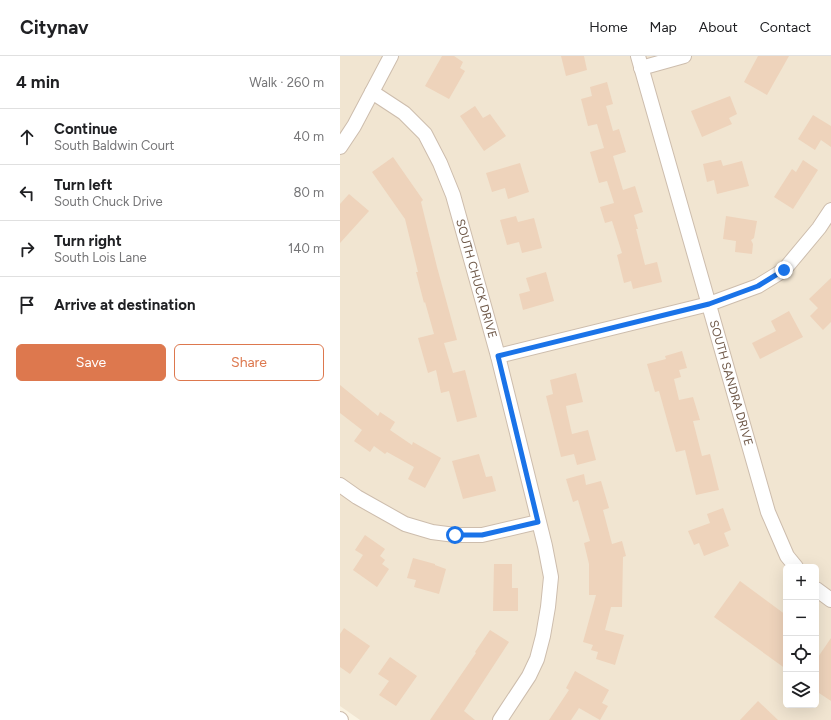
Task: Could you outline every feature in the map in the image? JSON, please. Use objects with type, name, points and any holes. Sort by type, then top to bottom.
[{"type":"street","points":[[340,147],[354,126],[391,56]]},
{"type":"street","points":[[640,62],[684,56]]},
{"type":"street","name":"SOUTH SANDRA DRIVE","points":[[640,62],[768,512],[787,556],[794,564]]},
{"type":"street","name":"SOUTH CHUCK DRIVE","points":[[372,92],[404,113],[424,134],[440,163],[453,195],[498,356],[545,546],[551,577],[543,636],[537,659],[529,676],[500,720]]},
{"type":"street","points":[[498,356],[709,304],[758,286],[784,270],[819,228],[831,210]]},
{"type":"street","points":[[340,485],[357,497],[405,524],[432,532],[455,535],[482,535],[538,522]]},
{"type":"street","points":[[819,592],[831,600]]},
{"type":"shaded area","points":[[340,56],[831,56],[831,720],[360,720],[340,706]]},
{"type":"building","points":[[442,56],[454,56],[463,62],[460,68],[465,71],[449,99],[425,86]]},
{"type":"building","points":[[561,56],[584,56],[587,70],[566,76]]},
{"type":"building","points":[[758,56],[789,56],[767,95],[744,82]]},
{"type":"building","points":[[607,82],[613,104],[606,106],[613,131],[619,129],[626,152],[613,156],[623,190],[635,186],[643,212],[634,215],[645,265],[657,262],[662,282],[633,289],[631,281],[624,283],[617,255],[622,253],[612,221],[605,223],[600,207],[614,203],[607,181],[599,183],[590,152],[604,148],[597,124],[588,126],[581,99],[592,96],[590,87]]},
{"type":"building","points":[[730,96],[737,114],[729,118],[732,124],[702,137],[691,111]]},
{"type":"building","points":[[475,106],[483,118],[490,114],[506,136],[484,151],[460,116]]},
{"type":"building","points":[[813,115],[831,126],[831,147],[821,140],[815,150],[798,139]]},
{"type":"building","points":[[393,157],[423,200],[421,202],[457,340],[444,343],[453,373],[465,370],[477,417],[457,422],[449,391],[441,393],[436,370],[428,373],[418,338],[434,334],[416,272],[418,272],[405,219],[372,172]]},
{"type":"building","points":[[721,160],[723,166],[742,161],[749,186],[717,194],[714,180],[707,182],[703,164]]},
{"type":"building","points":[[803,160],[818,170],[793,209],[774,197],[792,169],[796,172]]},
{"type":"building","points":[[520,163],[529,192],[508,199],[505,188],[492,192],[486,173]]},
{"type":"building","points":[[349,194],[369,211],[340,243],[340,204]]},
{"type":"building","points":[[516,216],[518,222],[534,218],[542,248],[522,253],[519,242],[507,245],[500,220]]},
{"type":"building","points":[[726,216],[757,221],[754,238],[751,240],[753,244],[752,254],[735,252],[736,241],[723,239]]},
{"type":"building","points":[[546,272],[554,301],[523,310],[519,294],[530,291],[526,278]]},
{"type":"building","points":[[831,278],[831,322],[823,330],[810,316],[818,308],[809,299]]},
{"type":"building","points":[[789,311],[803,337],[760,359],[752,343],[776,331],[771,321]]},
{"type":"building","points":[[682,351],[687,368],[679,370],[681,377],[674,379],[679,400],[693,397],[700,420],[693,421],[702,456],[710,454],[719,490],[696,495],[685,450],[676,452],[659,391],[655,392],[647,364],[666,359],[665,356]]},
{"type":"building","points":[[576,373],[583,402],[566,406],[572,434],[588,430],[596,460],[577,465],[574,454],[561,457],[546,396],[553,394],[550,380]]},
{"type":"building","points":[[340,385],[378,416],[380,412],[395,422],[390,430],[412,445],[413,442],[441,458],[425,488],[408,479],[414,467],[387,452],[385,454],[374,446],[370,452],[354,441],[362,430],[340,413]]},
{"type":"building","points":[[479,454],[486,477],[492,476],[496,491],[463,499],[452,461]]},
{"type":"building","points":[[584,474],[586,485],[601,481],[609,508],[603,510],[612,544],[622,541],[626,556],[623,557],[622,607],[611,607],[605,630],[624,635],[615,665],[596,659],[598,652],[591,650],[593,645],[583,642],[596,595],[589,595],[589,564],[584,543],[590,541],[578,500],[573,502],[566,479]]},
{"type":"building","points":[[723,508],[731,530],[724,533],[729,546],[704,556],[699,543],[694,545],[688,531],[710,523],[707,514]]},
{"type":"building","points":[[365,535],[385,549],[380,556],[385,560],[382,564],[389,569],[377,587],[353,570],[363,555],[355,550]]},
{"type":"building","points":[[413,558],[435,564],[446,569],[439,594],[414,587],[416,580],[407,578]]},
{"type":"building","points":[[494,564],[512,564],[512,588],[518,588],[518,611],[493,611]]},
{"type":"building","points":[[740,581],[783,613],[783,667],[714,617]]},
{"type":"building","points":[[344,628],[370,646],[350,674],[340,667],[340,634]]},
{"type":"building","points":[[490,630],[509,642],[464,711],[475,720],[430,720],[476,653],[475,652]]},
{"type":"building","points":[[831,638],[831,701],[819,693],[819,656]]},
{"type":"building","points":[[390,657],[417,676],[396,706],[379,695],[389,681],[378,674]]},
{"type":"building","points":[[575,671],[609,690],[602,703],[608,706],[600,720],[579,708],[571,720],[549,720],[569,690],[566,688]]},
{"type":"building","points":[[758,701],[778,720],[740,720]]},
{"type":"route","points":[[455,535],[482,535],[538,522],[498,356],[709,304],[758,286],[784,270]]}]
